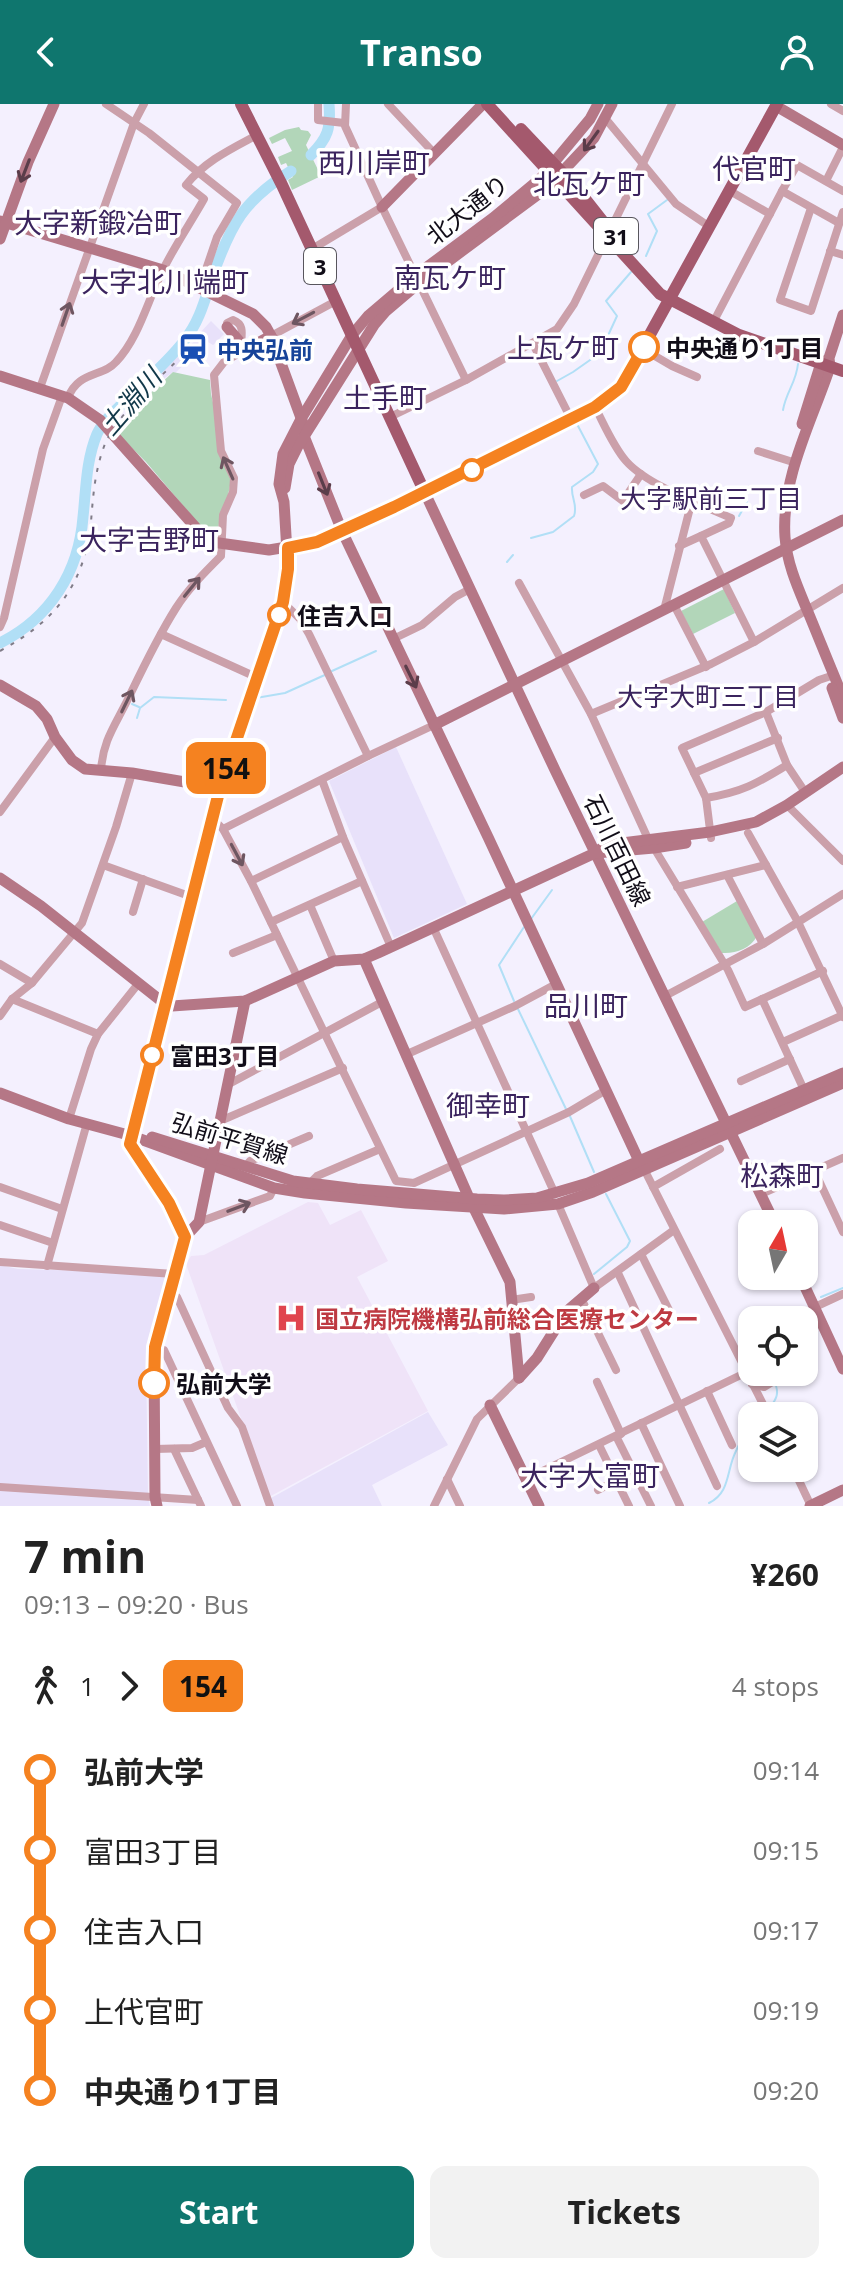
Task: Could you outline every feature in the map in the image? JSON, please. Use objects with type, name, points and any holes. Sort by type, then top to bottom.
[{"type":"main road","name":"3","points":[[241,104],[282,185],[425,493]]},
{"type":"main road","name":"31","points":[[485,104],[555,171]]},
{"type":"main road","name":"31","points":[[495,104],[660,294],[672,297]]},
{"type":"main road","points":[[425,493],[595,407],[621,387],[775,105]]},
{"type":"main road","points":[[672,297],[833,364]]},
{"type":"main road","points":[[672,297],[739,335],[833,364]]},
{"type":"street","points":[[0,239],[3,222],[54,104]]},
{"type":"street","points":[[106,104],[237,203],[217,237],[204,289]]},
{"type":"street","points":[[40,388],[134,123],[144,104]]},
{"type":"street","points":[[318,104],[318,120],[340,123]]},
{"type":"street","points":[[346,104],[340,123],[466,380]]},
{"type":"street","points":[[388,104],[434,153]]},
{"type":"street","points":[[312,249],[382,207],[485,104]]},
{"type":"street","name":"北大通り","points":[[555,171],[594,138],[612,104]]},
{"type":"street","points":[[390,417],[466,380],[557,329],[574,304],[672,104]]},
{"type":"street","points":[[831,104],[843,111]]},
{"type":"street","name":"北大通り","points":[[284,502],[279,484],[287,446],[352,335],[379,305],[530,202],[555,171],[596,105]]},
{"type":"street","points":[[775,105],[843,146],[826,181]]},
{"type":"street","points":[[605,118],[676,204],[710,227]]},
{"type":"street","points":[[0,627],[43,449],[65,397],[91,374],[113,366],[128,349],[163,270],[204,199],[186,185],[197,170],[257,135]]},
{"type":"street","points":[[716,317],[797,165],[843,191]]},
{"type":"street","points":[[730,191],[770,214]]},
{"type":"street","points":[[782,191],[839,223]]},
{"type":"street","points":[[811,208],[780,300],[811,311],[843,212]]},
{"type":"street","points":[[3,222],[163,270],[253,314],[271,336],[304,426],[304,436],[342,531],[606,1090],[738,1359]]},
{"type":"street","points":[[830,251],[843,255]]},
{"type":"street","name":"北大通り","points":[[284,502],[289,464],[304,436],[358,348],[386,311],[417,280]]},
{"type":"street","points":[[101,770],[103,750],[161,634],[177,606],[221,556],[223,515],[233,492],[234,478],[221,451],[214,375],[244,346],[271,336],[336,301]]},
{"type":"street","points":[[843,315],[833,364],[792,462],[784,550],[804,612],[843,697]]},
{"type":"street","points":[[227,327],[244,346]]},
{"type":"street","points":[[533,344],[571,419]]},
{"type":"street","points":[[643,349],[697,377]]},
{"type":"street","points":[[0,376],[65,397],[105,426],[205,538],[221,543],[269,550],[317,542],[425,493]]},
{"type":"street","points":[[291,393],[307,399],[321,388]]},
{"type":"street","points":[[595,407],[626,461],[641,474],[731,518],[729,523],[679,546]]},
{"type":"street","points":[[758,451],[792,462]]},
{"type":"street","points":[[584,495],[603,486],[623,501],[641,474]]},
{"type":"street","name":"石川百田線","points":[[425,493],[768,1210]]},
{"type":"street","points":[[692,500],[679,546],[669,608],[706,667]]},
{"type":"street","points":[[185,1237],[169,1203],[130,1144],[220,788],[283,602],[288,569],[284,502]]},
{"type":"street","points":[[223,829],[516,686],[843,520]]},
{"type":"street","points":[[701,536],[754,642]]},
{"type":"street","points":[[519,583],[591,714],[652,844],[724,964],[745,1007],[823,971]]},
{"type":"street","points":[[591,714],[706,667],[843,588]]},
{"type":"street","points":[[393,639],[422,625],[455,597],[470,589]]},
{"type":"street","points":[[283,602],[300,619],[368,756]]},
{"type":"street","points":[[161,634],[256,677]]},
{"type":"street","points":[[711,835],[706,798],[682,748],[766,712],[831,676]]},
{"type":"street","points":[[831,676],[843,718]]},
{"type":"street","points":[[0,685],[36,706],[72,760],[85,769],[132,773],[220,788]]},
{"type":"street","points":[[766,712],[787,765],[805,792]]},
{"type":"street","points":[[0,812],[55,737]]},
{"type":"street","points":[[694,773],[778,738]]},
{"type":"street","points":[[706,798],[753,786],[787,765]]},
{"type":"street","points":[[0,878],[75,932],[165,1004],[245,1001],[334,961],[364,959],[595,853],[606,845],[652,844],[748,833],[774,822],[805,792],[843,767]]},
{"type":"street","points":[[0,1015],[12,999],[32,983],[82,923],[132,773]]},
{"type":"street","points":[[711,835],[756,822],[789,807],[843,775]]},
{"type":"street","points":[[322,780],[391,947]]},
{"type":"street","points":[[789,807],[843,861]]},
{"type":"street","points":[[212,818],[223,829],[251,881],[396,1181],[414,1183],[569,1112],[606,1090]]},
{"type":"street","points":[[748,833],[798,922],[843,1016],[783,1042]]},
{"type":"street","points":[[251,881],[343,837]]},
{"type":"street","points":[[103,865],[192,897]]},
{"type":"street","points":[[677,887],[766,865]]},
{"type":"street","points":[[727,875],[763,944]]},
{"type":"street","points":[[133,912],[143,879]]},
{"type":"street","points":[[271,922],[362,881]]},
{"type":"street","points":[[665,996],[763,944],[843,894]]},
{"type":"street","points":[[310,905],[334,961]]},
{"type":"street","points":[[433,927],[557,1199],[594,1288]]},
{"type":"street","points":[[233,953],[277,935]]},
{"type":"street","points":[[364,959],[510,1282],[519,1378]]},
{"type":"street","points":[[0,964],[32,983]]},
{"type":"street","points":[[69,1119],[98,1034],[138,984]]},
{"type":"street","points":[[405,1055],[516,1006],[556,984]]},
{"type":"street","points":[[12,999],[98,1034]]},
{"type":"street","points":[[762,999],[806,1094]]},
{"type":"street","points":[[199,1222],[245,1001]]},
{"type":"street","points":[[227,1085],[382,1002]]},
{"type":"street","points":[[741,1081],[790,1059]]},
{"type":"street","points":[[220,1121],[343,1068]]},
{"type":"street","name":"弘前平賀線","points":[[212,1160],[274,1188],[345,1198],[534,1207],[593,1192],[642,1165],[806,1094],[843,1073]]},
{"type":"street","name":"弘前平賀線","points":[[806,1094],[843,1083]]},
{"type":"street","name":"弘前平賀線","points":[[0,1093],[69,1119],[284,1179],[472,1203]]},
{"type":"street","points":[[47,1266],[87,1123]]},
{"type":"street","points":[[246,1166],[250,1161],[309,1136]]},
{"type":"street","points":[[310,1183],[317,1176],[380,1149]]},
{"type":"street","points":[[653,1187],[720,1149]]},
{"type":"street","points":[[761,1194],[843,1158]]},
{"type":"street","points":[[814,1170],[843,1232]]},
{"type":"street","points":[[0,1187],[62,1209]]},
{"type":"street","points":[[156,1502],[155,1347],[185,1237],[199,1222],[270,1196],[274,1188]]},
{"type":"street","points":[[0,1225],[53,1243]]},
{"type":"street","points":[[434,1506],[477,1419],[537,1358],[566,1312],[674,1230]]},
{"type":"street","points":[[641,1254],[671,1314]]},
{"type":"street","points":[[0,1262],[174,1274]]},
{"type":"street","points":[[618,1273],[717,1486]]},
{"type":"street","points":[[817,1306],[843,1294]]},
{"type":"street","points":[[168,1295],[177,1297],[228,1408],[242,1427],[270,1506]]},
{"type":"street","points":[[511,1300],[531,1297]]},
{"type":"street","points":[[581,1298],[616,1370]]},
{"type":"street","points":[[818,1314],[843,1369]]},
{"type":"street","points":[[155,1347],[164,1350],[237,1506]]},
{"type":"street","points":[[526,1479],[738,1376]]},
{"type":"street","points":[[597,1382],[651,1506]]},
{"type":"street","points":[[707,1391],[732,1445]]},
{"type":"street","points":[[490,1405],[539,1506]]},
{"type":"street","points":[[641,1423],[680,1506]]},
{"type":"street","points":[[155,1449],[192,1448],[206,1442]]},
{"type":"street","points":[[599,1445],[629,1506]]},
{"type":"street","points":[[0,1487],[156,1502],[199,1503],[174,1449]]},
{"type":"street","points":[[447,1479],[460,1506]]},
{"type":"street","points":[[598,1490],[617,1480]]},
{"type":"street","points":[[799,1482],[810,1506],[843,1490]]},
{"type":"shaded area","name":"中央弘前","points":[[211,321],[224,334],[213,345],[208,342],[153,390],[148,385],[201,335]]},
{"type":"shaded area","points":[[396,747],[467,904],[394,938],[329,781]]},
{"type":"shaded area","name":"国立病院機構弘前総合医療センター","points":[[308,1202],[318,1203],[330,1225],[361,1210],[388,1261],[357,1277],[428,1411],[269,1497],[186,1264],[191,1256],[204,1255]]},
{"type":"shaded area","name":"弘前大学","points":[[0,1265],[18,1269],[167,1276],[146,1355],[150,1506],[0,1506]]},
{"type":"shaded area","points":[[428,1412],[448,1445],[372,1485],[382,1506],[274,1506],[271,1498]]},
{"type":"green space","points":[[299,127],[311,135],[306,145],[321,176],[292,190],[288,180],[293,177],[286,163],[281,165],[278,157],[292,151],[285,138],[272,144],[269,138]]},
{"type":"green space","points":[[173,372],[210,380],[231,481],[218,531],[213,536],[209,536],[116,432],[130,412]]},
{"type":"green space","points":[[724,589],[735,613],[693,634],[681,611]]},
{"type":"green space","points":[[737,901],[757,936],[742,950],[722,953],[702,922]]},
{"type":"waterway","name":"土淵川","points":[[311,155],[327,132],[329,104]]},
{"type":"waterway","name":"土淵川","points":[[0,643],[18,633],[47,607],[68,574],[80,537],[89,465],[99,430],[190,333],[233,227],[250,203],[291,171]]},
{"type":"waterway","points":[[646,256],[657,231],[648,214],[667,200]]},
{"type":"waterway","points":[[557,381],[600,353],[617,316],[606,301],[631,272]]},
{"type":"waterway","points":[[783,410],[798,364]]},
{"type":"waterway","points":[[531,538],[553,532],[574,516],[572,487],[593,472],[598,464],[577,424]]},
{"type":"waterway","points":[[739,516],[747,502]]},
{"type":"waterway","points":[[507,562],[513,555]]},
{"type":"waterway","points":[[332,671],[376,651]]},
{"type":"waterway","points":[[256,698],[285,693],[327,674]]},
{"type":"waterway","points":[[137,718],[140,708],[154,697],[226,700]]},
{"type":"waterway","points":[[132,704],[139,707]]},
{"type":"waterway","points":[[531,919],[552,890]]},
{"type":"waterway","points":[[514,1001],[499,965],[524,927]]},
{"type":"waterway","points":[[517,1007],[566,1109]]},
{"type":"waterway","points":[[569,1114],[594,1172]]},
{"type":"waterway","points":[[594,1274],[630,1241],[606,1194]]},
{"type":"waterway","points":[[821,1297],[843,1288]]},
{"type":"waterway","points":[[774,1402],[776,1386]]},
{"type":"waterway","points":[[709,1503],[725,1487],[738,1446]]},
{"type":"railway","points":[[0,651],[36,627],[64,599],[82,565],[97,473],[112,430],[134,403],[199,340]]},
{"type":"bus line","name":"154","points":[[154,1383],[155,1347],[185,1237],[169,1203],[130,1144],[220,788],[283,602],[288,548],[317,542],[437,488],[595,407],[621,387],[644,347]]},
{"type":"place","name":"中央通り1丁目","points":[[644,347]]},
{"type":"place","name":"中央弘前","points":[[193,349]]},
{"type":"place","name":"住吉入口","points":[[279,615]]},
{"type":"place","name":"富田3丁目","points":[[152,1055]]},
{"type":"place","name":"国立病院機構弘前総合医療センター","points":[[291,1318]]},
{"type":"place","name":"弘前大学","points":[[154,1383]]},
{"type":"district","name":"西川岸町","points":[[374,162]]},
{"type":"district","name":"代官町","points":[[754,168]]},
{"type":"district","name":"北瓦ケ町","points":[[589,183]]},
{"type":"district","name":"大字新鍛冶町","points":[[98,222]]},
{"type":"district","name":"南瓦ケ町","points":[[450,277]]},
{"type":"district","name":"大字北川端町","points":[[165,281]]},
{"type":"district","name":"上瓦ケ町","points":[[563,347]]},
{"type":"district","name":"土手町","points":[[385,397]]},
{"type":"district","name":"大字駅前三丁目","points":[[711,498]]},
{"type":"district","name":"大字吉野町","points":[[149,539]]},
{"type":"district","name":"大字大町三丁目","points":[[708,696]]},
{"type":"district","name":"品川町","points":[[586,1005]]},
{"type":"district","name":"御幸町","points":[[488,1105]]},
{"type":"district","name":"松森町","points":[[782,1175]]},
{"type":"district","name":"大字大富町","points":[[590,1475]]}]
